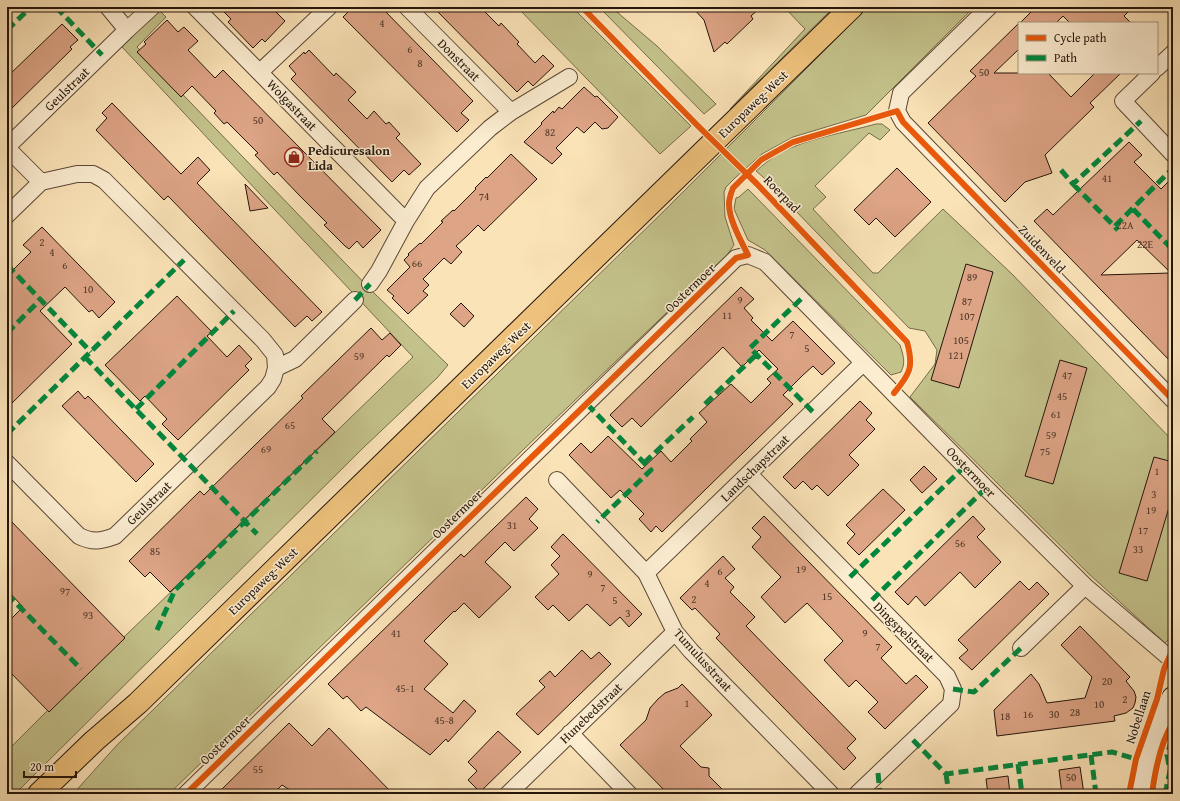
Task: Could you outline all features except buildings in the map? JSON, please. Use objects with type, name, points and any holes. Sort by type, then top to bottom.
[{"type":"main road","name":"Europaweg-West","points":[[39,794],[88,747],[138,703],[852,7]]},
{"type":"main road","name":"Europaweg-West","points":[[58,794],[138,703]]},
{"type":"street","points":[[108,7],[127,30],[152,7]]},
{"type":"street","name":"Wolgastraat","points":[[194,7],[406,221]]},
{"type":"street","points":[[260,72],[329,7]]},
{"type":"street","name":"Donstraat","points":[[407,7],[511,112]]},
{"type":"street","name":"Zuidenveld","points":[[989,7],[901,93],[897,111],[903,122],[1173,400]]},
{"type":"street","name":"Geulstraat","points":[[40,182],[7,148],[127,30]]},
{"type":"street","points":[[1158,67],[1173,53]]},
{"type":"street","points":[[1151,74],[1123,102],[1173,154]]},
{"type":"street","points":[[370,284],[379,271],[406,221],[428,188],[490,128],[511,112],[569,77]]},
{"type":"street","points":[[7,215],[40,182],[77,174],[93,174],[104,180],[263,340],[274,355],[276,368],[295,359],[355,300]]},
{"type":"street","name":"Oostermoer","points":[[186,794],[736,258],[748,255],[765,262],[986,488],[1085,586],[1173,660]]},
{"type":"street","name":"Landschapstraat","points":[[646,573],[863,363]]},
{"type":"street","name":"Geulstraat","points":[[7,463],[79,536],[88,540],[105,540],[115,536],[268,387],[274,379],[276,368]]},
{"type":"street","name":"Dingspelstraat","points":[[749,474],[947,676],[953,689],[952,704],[857,794]]},
{"type":"street","name":"Tumulusstraat","points":[[557,480],[646,573],[675,632],[691,651],[831,794]]},
{"type":"street","points":[[1021,648],[1085,586]]},
{"type":"street","name":"Hunebedstraat","points":[[508,794],[675,632]]},
{"type":"street","name":"Nobellaan","points":[[1140,794],[1148,756],[1155,735],[1173,698]]},
{"type":"street","points":[[570,733],[629,794]]},
{"type":"shaded area","points":[[517,7],[572,7],[691,126],[660,154]]},
{"type":"shaded area","points":[[599,7],[611,7],[657,46],[716,104],[704,114]]},
{"type":"shaded area","points":[[784,7],[834,7],[730,109],[805,29]]},
{"type":"shaded area","points":[[868,7],[974,7],[866,115],[793,137],[762,154],[736,177],[726,187],[724,192],[725,217],[734,245],[727,255],[524,449],[169,794],[73,794],[117,745],[666,209]]},
{"type":"shaded area","points":[[159,10],[166,17],[137,47],[372,291],[448,365],[437,378],[363,448],[15,794],[7,794],[7,751],[413,357],[122,47]]},
{"type":"shaded area","points":[[876,124],[882,124],[890,130],[880,140],[869,133],[815,186],[826,197],[813,209],[873,273],[878,273],[943,209],[1012,274],[1173,441],[1173,635],[1165,643],[1089,574],[910,397],[935,364],[937,350],[925,331],[909,328],[756,171],[769,160],[789,148],[826,136]]},
{"type":"shaded area","points":[[748,189],[900,345],[904,362],[901,372],[891,375],[765,250],[748,240],[734,209],[736,198]]},
{"type":"marked path","points":[[7,30],[31,7]]},
{"type":"marked path","points":[[56,7],[102,55]]},
{"type":"marked path","points":[[1061,170],[1073,184],[1141,121]]},
{"type":"marked path","points":[[1115,226],[1173,168]]},
{"type":"marked path","points":[[1073,184],[1118,230]]},
{"type":"marked path","points":[[1133,209],[1173,250]]},
{"type":"marked path","points":[[7,434],[184,260]]},
{"type":"marked path","points":[[7,265],[91,352]]},
{"type":"marked path","points":[[355,300],[370,284]]},
{"type":"marked path","points":[[7,333],[41,299]]},
{"type":"marked path","points":[[801,299],[750,348],[813,412]]},
{"type":"marked path","points":[[136,409],[234,311]]},
{"type":"marked path","points":[[705,404],[757,354]]},
{"type":"marked path","points":[[85,357],[257,534]]},
{"type":"marked path","points":[[587,404],[651,470],[597,522]]},
{"type":"marked path","points":[[644,463],[693,417]]},
{"type":"marked path","points":[[157,630],[175,590],[317,451]]},
{"type":"marked path","points":[[850,577],[965,466]]},
{"type":"marked path","points":[[872,600],[986,488]]},
{"type":"marked path","points":[[7,594],[81,669]]},
{"type":"marked path","points":[[953,689],[974,692],[1021,648]]},
{"type":"marked path","points":[[1165,794],[1170,771],[1167,755],[1173,736]]},
{"type":"marked path","points":[[913,740],[946,774],[1112,752],[1136,759]]},
{"type":"marked path","points":[[1091,755],[1096,794]]},
{"type":"marked path","points":[[1018,764],[1022,794]]},
{"type":"marked path","points":[[878,773],[880,794]]},
{"type":"marked path","points":[[946,774],[949,794]]},
{"type":"cycle path","name":"Roerpad","points":[[582,7],[757,184],[907,342],[910,358],[909,370],[904,381],[894,393]]},
{"type":"cycle path","points":[[186,794],[736,258],[748,255],[731,217],[729,202],[733,188],[761,160],[793,142],[897,111],[903,122],[1173,400]]},
{"type":"cycle path","points":[[1129,794],[1136,759],[1157,699],[1164,669],[1173,649]]},
{"type":"cycle path","points":[[1152,794],[1161,748],[1173,723]]},
{"type":"place","name":"Pedicuresalon Lida","points":[[294,157]]}]
